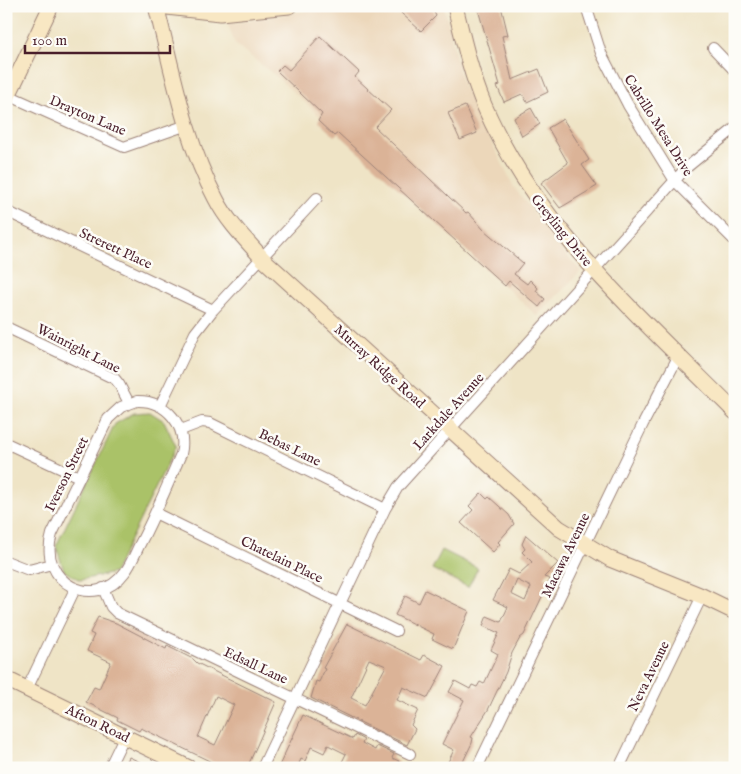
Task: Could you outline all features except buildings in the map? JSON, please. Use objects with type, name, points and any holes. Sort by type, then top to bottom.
[{"type":"main road","points":[[7,97],[52,6]]},
{"type":"main road","points":[[157,6],[220,13],[289,6]]},
{"type":"main road","name":"Murray Ridge Road","points":[[157,6],[191,145],[216,200],[235,229],[263,258],[559,528],[585,546],[610,559],[702,596],[735,612]]},
{"type":"main road","name":"Greyling Drive","points":[[456,6],[477,84],[501,140],[540,203],[594,270],[735,412]]},
{"type":"main road","name":"Afton Road","points":[[6,679],[189,768]]},
{"type":"street","name":"Cabrillo Mesa Drive","points":[[586,6],[601,53],[628,105],[675,180],[735,241]]},
{"type":"street","points":[[713,48],[735,71]]},
{"type":"street","name":"Drayton Lane","points":[[7,97],[124,147],[186,125]]},
{"type":"street","name":"Larkdale Avenue","points":[[262,768],[385,508],[398,487],[675,180],[711,146],[735,128]]},
{"type":"street","points":[[160,406],[195,333],[213,310],[317,198]]},
{"type":"street","name":"Strerett Place","points":[[6,211],[213,310]]},
{"type":"street","name":"Wainright Lane","points":[[6,327],[115,379],[128,404]]},
{"type":"street","name":"Macawa Avenue","points":[[477,768],[643,424],[679,355]]},
{"type":"street","points":[[6,561],[29,570],[52,564],[66,585],[75,589],[90,591],[115,584],[126,572],[156,513],[184,444],[177,421],[160,406],[144,401],[128,404]]},
{"type":"street","name":"Iverson Street","points":[[52,564],[49,552],[52,534],[79,477],[108,419],[128,404]]},
{"type":"street","name":"Bebas Lane","points":[[181,430],[202,422],[210,423],[385,508]]},
{"type":"street","points":[[6,443],[79,477]]},
{"type":"street","name":"Chatelain Place","points":[[156,513],[396,631]]},
{"type":"street","name":"Edsall Lane","points":[[103,588],[111,607],[117,613],[410,754]]},
{"type":"street","points":[[28,689],[75,589]]},
{"type":"street","name":"Neva Avenue","points":[[619,768],[702,596]]},
{"type":"street","points":[[109,768],[124,737]]},
{"type":"shaded area","points":[[333,6],[444,6],[462,83],[514,187],[561,249],[581,271],[537,316],[277,77],[235,44],[228,24]]},
{"type":"green space","points":[[150,412],[164,421],[176,446],[114,573],[80,580],[64,571],[56,546],[115,424],[134,413]]},
{"type":"green space","points":[[442,550],[478,568],[468,587],[432,569]]}]
